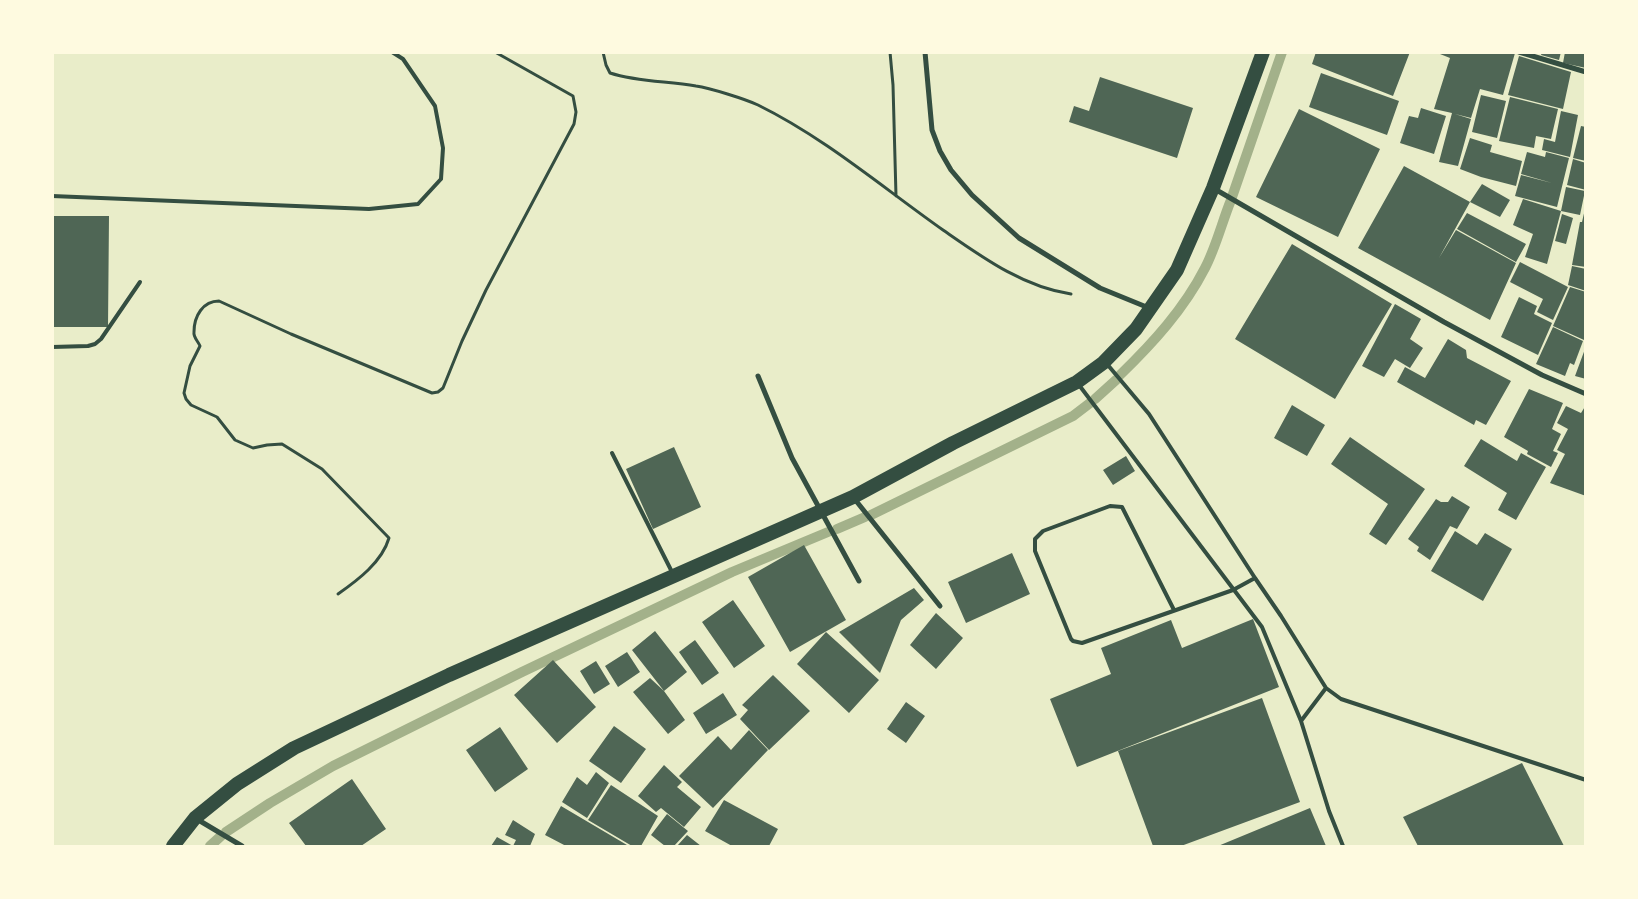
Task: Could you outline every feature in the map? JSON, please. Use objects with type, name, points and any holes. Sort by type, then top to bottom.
[{"type":"highway","points":[[173,846],[195,818],[237,784],[294,748],[449,675],[853,497],[953,443],[1077,382],[1105,361],[1136,330],[1177,270],[1213,188],[1263,52]]},
{"type":"street","points":[[925,52],[932,130],[940,151],[951,170],[972,195],[1019,238],[1100,288],[1150,309]]},
{"type":"street","points":[[1519,52],[1586,72]]},
{"type":"street","points":[[1213,188],[1444,322],[1542,375],[1586,394]]},
{"type":"street","points":[[758,376],[792,458],[859,581]]},
{"type":"street","points":[[853,497],[940,606]]},
{"type":"street","points":[[195,818],[242,846]]},
{"type":"lane","points":[[52,196],[369,209],[418,204],[441,179],[443,148],[435,106],[403,59],[392,52]]},
{"type":"lane","points":[[52,347],[88,346],[95,344],[140,282]]},
{"type":"lane","points":[[1105,361],[1149,414],[1326,688],[1341,699],[1586,780]]},
{"type":"lane","points":[[1077,382],[1262,627],[1301,721],[1329,811],[1343,846]]},
{"type":"lane","points":[[612,453],[674,577]]},
{"type":"lane","points":[[1174,610],[1122,507],[1110,506],[1042,531],[1035,539],[1035,551],[1073,641],[1082,643],[1233,590],[1255,578]]},
{"type":"lane","points":[[1301,721],[1326,688]]},
{"type":"path","points":[[338,594],[359,580],[386,547],[389,538],[322,468],[282,444],[253,448],[235,440],[217,417],[191,405],[186,400],[184,393],[190,366],[200,346],[194,332],[196,321],[202,308],[208,302],[219,301],[291,334],[432,393],[438,392],[443,388],[486,290],[574,124],[576,112],[573,96],[496,52]]},
{"type":"path","points":[[603,52],[610,72],[618,76],[697,86],[756,104],[825,143],[896,197],[993,264],[1025,280],[1063,293],[1080,295]]},
{"type":"path","points":[[890,52],[895,130],[896,197]]},
{"type":"building","points":[[1316,52],[1410,52],[1393,96],[1312,64]]},
{"type":"building","points":[[1435,52],[1515,53],[1503,95],[1480,89],[1471,118],[1455,114],[1471,119],[1458,166],[1439,162],[1452,113],[1434,109],[1450,58]]},
{"type":"building","points":[[1542,52],[1561,52],[1559,60],[1541,55]]},
{"type":"building","points":[[1565,52],[1586,52],[1586,68],[1563,63]]},
{"type":"building","points":[[1519,56],[1571,72],[1563,109],[1508,95]]},
{"type":"building","points":[[1321,73],[1399,101],[1387,135],[1309,107]]},
{"type":"building","points":[[1100,77],[1193,108],[1177,158],[1069,122],[1074,106],[1089,111]]},
{"type":"building","points":[[1481,95],[1506,101],[1497,138],[1472,132]]},
{"type":"building","points":[[1510,97],[1558,109],[1551,139],[1536,136],[1534,148],[1499,141]]},
{"type":"building","points":[[1421,108],[1446,116],[1434,154],[1400,143],[1409,116],[1418,118]]},
{"type":"building","points":[[1299,109],[1380,149],[1338,237],[1256,197]]},
{"type":"building","points":[[1561,111],[1578,115],[1570,157],[1542,150],[1544,139],[1555,142]]},
{"type":"building","points":[[1581,126],[1586,127],[1586,161],[1573,158]]},
{"type":"building","points":[[1470,138],[1492,145],[1490,152],[1522,161],[1516,186],[1481,177],[1460,169]]},
{"type":"building","points":[[1527,152],[1545,157],[1546,152],[1569,158],[1557,207],[1515,196],[1521,175],[1552,183],[1521,174]]},
{"type":"building","points":[[1573,159],[1586,163],[1586,190],[1567,185]]},
{"type":"building","points":[[1404,166],[1470,202],[1439,258],[1456,230],[1516,263],[1490,320],[1358,248]]},
{"type":"building","points":[[1482,184],[1510,200],[1500,217],[1470,202]]},
{"type":"building","points":[[1566,187],[1585,191],[1580,215],[1561,211]]},
{"type":"building","points":[[1523,199],[1561,211],[1547,264],[1525,257],[1533,234],[1513,225]]},
{"type":"building","points":[[1585,209],[1586,267],[1572,265],[1580,222],[1582,222]]},
{"type":"building","points":[[1467,213],[1526,244],[1516,262],[1457,229]]},
{"type":"building","points":[[1562,214],[1573,218],[1566,244],[1555,241]]},
{"type":"building","points":[[52,216],[109,216],[108,327],[52,327]]},
{"type":"building","points":[[1292,244],[1392,304],[1335,399],[1235,339]]},
{"type":"building","points":[[1520,262],[1568,287],[1553,320],[1537,312],[1543,299],[1510,282]]},
{"type":"building","points":[[1572,266],[1586,269],[1586,291],[1568,285]]},
{"type":"building","points":[[1570,287],[1586,292],[1586,336],[1584,340],[1553,326]]},
{"type":"building","points":[[1519,297],[1537,306],[1534,314],[1552,323],[1538,355],[1501,337]]},
{"type":"building","points":[[1395,304],[1421,319],[1410,339],[1423,348],[1410,368],[1395,359],[1384,377],[1362,366]]},
{"type":"building","points":[[1553,327],[1583,341],[1574,365],[1570,363],[1565,376],[1536,364]]},
{"type":"building","points":[[1448,339],[1466,350],[1467,358],[1511,381],[1486,425],[1476,420],[1474,425],[1397,382],[1405,367],[1425,378]]},
{"type":"building","points":[[1586,349],[1586,379],[1575,376]]},
{"type":"building","points":[[1529,389],[1563,403],[1552,429],[1561,434],[1553,451],[1558,453],[1551,467],[1527,454],[1528,451],[1504,437]]},
{"type":"building","points":[[1292,405],[1325,425],[1307,456],[1274,438]]},
{"type":"building","points":[[1586,405],[1586,496],[1550,483],[1565,454],[1557,450],[1568,429],[1557,423],[1566,406],[1581,413]]},
{"type":"building","points":[[1350,437],[1425,489],[1386,545],[1369,534],[1388,504],[1331,464]]},
{"type":"building","points":[[1481,439],[1517,461],[1521,453],[1546,467],[1516,520],[1498,510],[1507,493],[1464,466]]},
{"type":"building","points":[[674,447],[701,507],[653,529],[626,469]]},
{"type":"building","points":[[1126,456],[1135,471],[1113,485],[1103,470]]},
{"type":"building","points":[[1452,496],[1470,507],[1457,529],[1450,526],[1430,560],[1417,551],[1419,547],[1408,539],[1436,499],[1441,502],[1448,502]]},
{"type":"building","points":[[1455,531],[1477,545],[1485,533],[1512,549],[1483,601],[1431,571]]},
{"type":"building","points":[[804,545],[846,620],[790,652],[748,577]]},
{"type":"building","points":[[1012,553],[1030,594],[966,623],[948,582]]},
{"type":"building","points":[[914,588],[924,600],[901,620],[880,673],[839,632]]},
{"type":"building","points":[[733,600],[765,646],[734,668],[702,622]]},
{"type":"building","points":[[936,613],[963,638],[936,669],[910,645]]},
{"type":"building","points":[[1253,619],[1279,687],[1077,767],[1050,699],[1111,674],[1101,648],[1171,620],[1182,648]]},
{"type":"building","points":[[655,631],[687,672],[664,691],[632,650]]},
{"type":"building","points":[[826,632],[879,680],[849,713],[797,664]]},
{"type":"building","points":[[695,640],[719,673],[702,685],[679,652]]},
{"type":"building","points":[[627,652],[640,672],[618,687],[605,666]]},
{"type":"building","points":[[553,660],[596,707],[557,743],[514,695]]},
{"type":"building","points":[[596,661],[610,684],[594,694],[580,671]]},
{"type":"building","points":[[773,675],[810,711],[769,750],[740,719],[748,710],[742,705]]},
{"type":"building","points":[[650,678],[664,691],[685,720],[668,734],[633,692]]},
{"type":"building","points":[[723,693],[737,715],[706,734],[693,713]]},
{"type":"building","points":[[1262,698],[1300,802],[1181,846],[1153,846],[1118,751]]},
{"type":"building","points":[[906,702],[925,716],[906,743],[887,729]]},
{"type":"building","points":[[614,726],[646,749],[621,783],[589,761]]},
{"type":"building","points":[[500,727],[528,769],[495,792],[466,750]]},
{"type":"building","points":[[749,730],[768,750],[713,808],[679,776],[718,736],[731,750]]},
{"type":"building","points":[[1522,763],[1564,846],[1418,846],[1403,817]]},
{"type":"building","points":[[664,765],[682,782],[677,787],[701,807],[684,827],[661,808],[656,812],[638,796]]},
{"type":"building","points":[[596,772],[609,783],[587,818],[562,802],[577,777],[587,785]]},
{"type":"building","points":[[352,779],[386,829],[361,846],[306,846],[289,823]]},
{"type":"building","points":[[611,785],[658,816],[641,846],[632,846],[588,820]]},
{"type":"building","points":[[724,800],[778,829],[769,846],[732,846],[705,831]]},
{"type":"building","points":[[561,806],[627,845],[566,846],[545,835]]},
{"type":"building","points":[[1310,808],[1326,846],[1218,846]]},
{"type":"building","points":[[667,814],[688,831],[674,846],[665,846],[651,835]]},
{"type":"building","points":[[513,820],[535,834],[530,846],[513,846],[516,840],[505,835]]},
{"type":"building","points":[[687,835],[701,846],[677,846]]},
{"type":"building","points":[[497,837],[513,846],[491,846]]},
{"type":"waterway","points":[[1232,197],[1282,52]]},
{"type":"waterway","points":[[1120,375],[1167,325],[1188,298],[1205,268],[1231,200]]},
{"type":"waterway","points":[[1095,399],[1116,380]]},
{"type":"waterway","points":[[871,515],[1073,416],[1090,403]]},
{"type":"waterway","points":[[837,529],[865,517]]},
{"type":"waterway","points":[[226,832],[270,803],[333,766],[522,672],[732,572],[828,532]]},
{"type":"waterway","points":[[210,846],[221,836]]}]
